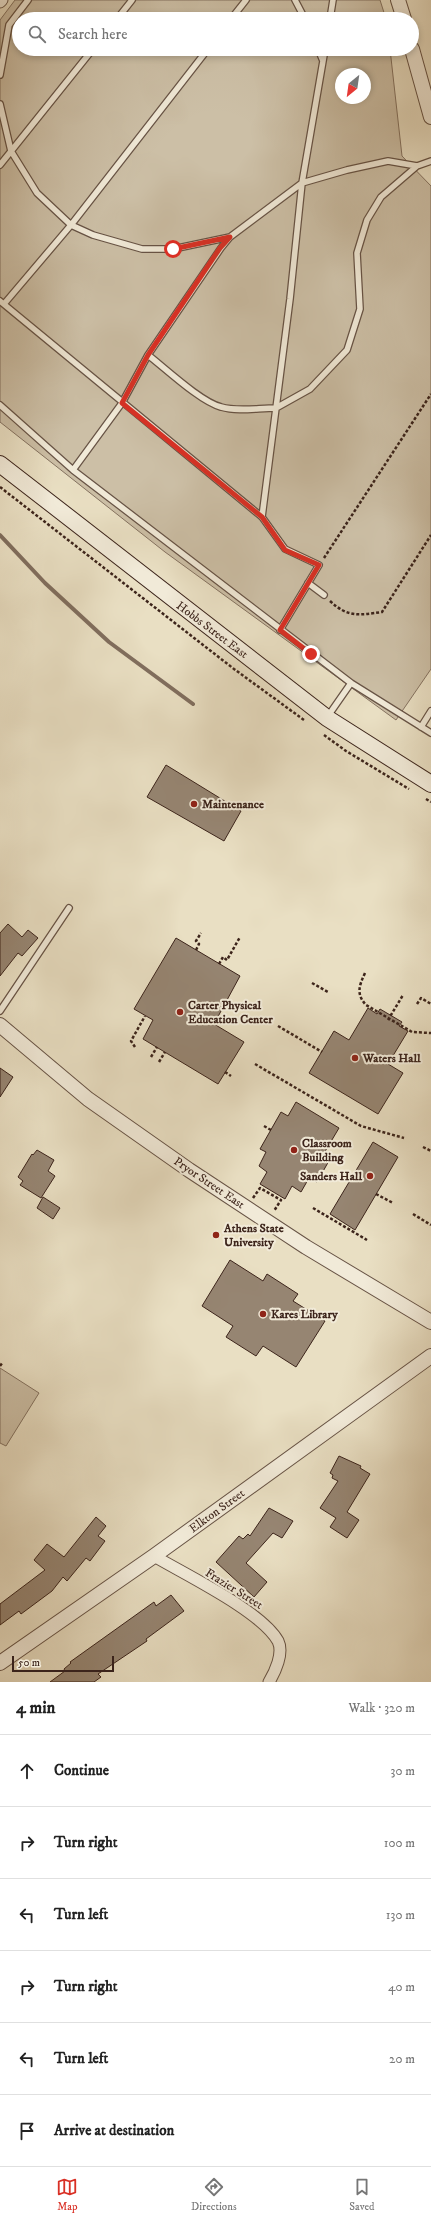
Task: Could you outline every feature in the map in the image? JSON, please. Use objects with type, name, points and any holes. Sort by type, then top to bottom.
[{"type":"main road","name":"Hobbs Street East","points":[[0,464],[327,718],[431,784]]},
{"type":"street","points":[[398,0],[402,12]]},
{"type":"street","points":[[414,56],[431,116]]},
{"type":"street","name":"Pryor Street East","points":[[0,1025],[88,1099],[189,1170],[306,1247],[431,1322]]},
{"type":"street","name":"Elkton Street","points":[[0,1663],[154,1556],[431,1356]]},
{"type":"street","name":"Frazier Street","points":[[154,1556],[256,1616],[279,1642],[279,1660],[269,1682]]},
{"type":"lane","points":[[19,12],[28,0]]},
{"type":"lane","points":[[123,12],[132,0]]},
{"type":"lane","points":[[237,12],[246,0]]},
{"type":"lane","points":[[295,0],[301,12]]},
{"type":"lane","points":[[331,12],[333,0]]},
{"type":"lane","points":[[0,75],[9,25],[12,21]]},
{"type":"lane","points":[[0,165],[87,56]]},
{"type":"lane","points":[[203,56],[71,224],[2,303],[262,517],[285,550],[319,565],[280,630]]},
{"type":"lane","points":[[321,56],[323,61]]},
{"type":"lane","points":[[262,517],[290,299],[302,183],[324,56]]},
{"type":"lane","points":[[0,104],[11,151],[37,192],[71,224],[93,235],[142,248],[173,249],[230,237]]},
{"type":"lane","points":[[73,470],[122,403],[148,355],[220,248],[230,237],[302,183],[347,170],[388,161],[417,166]]},
{"type":"lane","points":[[148,355],[202,398],[219,407],[237,410],[276,408],[310,389],[347,350],[360,309],[358,253],[367,220],[381,197],[417,166],[431,161]]},
{"type":"lane","points":[[0,405],[73,470],[280,630],[352,683],[431,733]]},
{"type":"lane","points":[[308,583],[324,595]]},
{"type":"lane","points":[[327,718],[352,683]]},
{"type":"lane","points":[[421,727],[431,711]]},
{"type":"lane","points":[[0,1010],[69,908]]},
{"type":"path","points":[[319,565],[431,394]]},
{"type":"path","points":[[324,595],[340,610],[359,616],[382,612],[431,535]]},
{"type":"path","points":[[196,950],[199,944],[196,942],[201,933]]},
{"type":"path","points":[[219,964],[223,957],[228,960],[240,937]]},
{"type":"path","points":[[365,973],[358,990],[360,999],[366,1005],[412,1032],[431,1032]]},
{"type":"path","points":[[312,983],[328,992]]},
{"type":"path","points":[[388,1019],[402,995]]},
{"type":"path","points":[[417,1004],[421,998],[431,1004]]},
{"type":"path","points":[[135,1047],[131,1041],[145,1016]]},
{"type":"path","points":[[278,1026],[322,1052]]},
{"type":"path","points":[[150,1057],[157,1047]]},
{"type":"path","points":[[159,1062],[165,1052]]},
{"type":"path","points":[[255,1064],[361,1126],[404,1138]]},
{"type":"path","points":[[225,1072],[231,1076]]},
{"type":"path","points":[[264,1126],[271,1130]]},
{"type":"path","points":[[423,1147],[431,1151]]},
{"type":"path","points":[[253,1198],[260,1188],[272,1193],[281,1200],[274,1211]]},
{"type":"path","points":[[376,1194],[393,1203]]},
{"type":"path","points":[[313,1208],[367,1240]]},
{"type":"path","points":[[413,1214],[431,1225]]},
{"type":"path","points":[[0,1366],[3,1362]]},
{"type":"shaded area","points":[[15,0],[380,0],[384,12],[12,12],[12,56],[391,56],[402,156],[431,186],[431,669],[396,720],[165,552],[0,422],[0,20]]},
{"type":"shaded area","points":[[0,1368],[39,1393],[6,1446],[0,1443]]},
{"type":"building","name":"Maintenance","points":[[166,765],[241,811],[224,841],[147,797]]},
{"type":"building","points":[[8,924],[22,937],[28,930],[38,938],[22,956],[18,953],[0,976],[0,933]]},
{"type":"building","name":"Carter Physical Education Center","points":[[176,938],[240,976],[214,1024],[244,1042],[218,1084],[143,1039],[153,1020],[134,1009]]},
{"type":"building","name":"Waters Hall","points":[[368,1008],[377,1014],[380,1009],[402,1022],[399,1026],[408,1031],[388,1064],[403,1073],[378,1114],[309,1073],[334,1031],[349,1040]]},
{"type":"building","points":[[0,1068],[13,1077],[0,1097]]},
{"type":"building","name":"Classroom Building","points":[[296,1102],[339,1128],[323,1155],[330,1159],[317,1182],[309,1178],[301,1192],[292,1186],[285,1199],[260,1184],[267,1172],[259,1166],[266,1152],[260,1149],[281,1112],[288,1116]]},
{"type":"building","name":"Sanders Hall","points":[[373,1142],[398,1157],[355,1230],[330,1214]]},
{"type":"building","points":[[37,1150],[54,1160],[48,1171],[55,1176],[41,1198],[20,1185],[23,1181],[18,1177],[32,1154],[33,1155]]},
{"type":"building","points":[[43,1197],[60,1208],[53,1219],[37,1208]]},
{"type":"building","name":"Kares Library","points":[[230,1260],[263,1281],[267,1274],[298,1294],[293,1301],[325,1321],[296,1367],[263,1346],[256,1356],[226,1337],[233,1326],[202,1306]]},
{"type":"building","points":[[339,1456],[361,1466],[360,1468],[370,1474],[347,1512],[359,1520],[347,1538],[330,1527],[336,1518],[320,1508],[338,1481],[332,1478],[333,1475],[330,1473]]},
{"type":"building","points":[[269,1508],[293,1521],[282,1538],[273,1533],[246,1563],[267,1582],[254,1597],[216,1562],[239,1536],[243,1539],[248,1534],[250,1536]]},
{"type":"building","points":[[96,1517],[106,1526],[98,1536],[105,1541],[90,1561],[86,1558],[67,1581],[63,1577],[52,1591],[21,1614],[19,1611],[0,1625],[0,1604],[45,1570],[34,1560],[47,1544],[64,1557]]},
{"type":"building","points":[[171,1595],[184,1611],[146,1639],[147,1641],[98,1674],[101,1677],[94,1682],[50,1682],[65,1671],[64,1669],[71,1663],[70,1662],[154,1602],[156,1606]]},
{"type":"waterway","points":[[0,535],[45,583],[109,642],[193,704]]},
{"type":"place","name":"Maintenance","points":[[194,804]]},
{"type":"place","name":"Carter Physical Education Center","points":[[180,1012]]},
{"type":"place","name":"Waters Hall","points":[[355,1058]]},
{"type":"place","name":"Classroom Building","points":[[294,1150]]},
{"type":"place","name":"Sanders Hall","points":[[370,1176]]},
{"type":"place","name":"Athens State University","points":[[216,1235]]},
{"type":"place","name":"Kares Library","points":[[263,1314]]},
{"type":"route","points":[[173,249],[230,237],[220,248],[148,355],[122,403],[262,517],[285,550],[319,565],[280,630],[311,654]]}]
